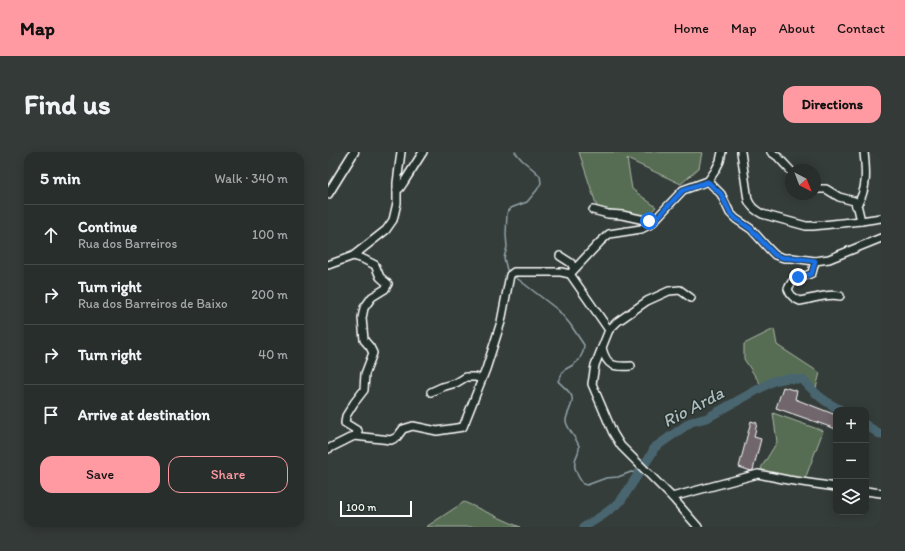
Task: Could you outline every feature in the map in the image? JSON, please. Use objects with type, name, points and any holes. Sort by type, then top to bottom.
[{"type":"main road","points":[[328,194],[354,152]]},
{"type":"street","points":[[328,265],[353,256],[386,230],[393,220],[397,203],[397,183],[401,152]]},
{"type":"street","points":[[397,190],[400,188],[423,152]]},
{"type":"street","points":[[354,436],[391,440],[397,437],[403,429],[413,426],[437,431],[463,427],[486,369],[501,322],[510,275],[514,272],[572,271],[600,242],[610,234],[641,229],[651,224],[683,190],[708,182],[720,161],[722,152]]},
{"type":"street","points":[[741,152],[748,200],[751,206],[762,214],[806,226],[881,218]]},
{"type":"street","points":[[771,152],[785,165]]},
{"type":"street","points":[[856,206],[861,200],[866,185],[864,152]]},
{"type":"street","points":[[708,182],[721,194],[730,213],[751,229],[775,255],[784,258],[815,261],[829,259],[881,238]]},
{"type":"street","points":[[821,189],[826,189],[839,197],[854,201],[858,208],[861,221]]},
{"type":"street","points":[[593,210],[608,214],[654,221]]},
{"type":"street","points":[[328,448],[354,436],[358,431],[345,423],[346,416],[364,390],[365,374],[373,353],[364,340],[362,318],[364,308],[372,297],[385,289],[388,284],[380,278],[375,265],[353,256]]},
{"type":"street","points":[[560,256],[571,263],[572,271],[609,330]]},
{"type":"street","points":[[815,261],[812,273],[793,280],[788,289],[789,292],[796,300],[800,302],[826,295],[834,294],[840,296]]},
{"type":"street","points":[[690,298],[680,290],[669,291],[647,301],[617,322],[609,330],[595,365],[592,384],[616,440],[672,497],[698,527]]},
{"type":"street","points":[[602,348],[606,358],[611,364],[617,367],[631,366]]},
{"type":"street","points":[[431,392],[456,383],[466,377],[482,379]]},
{"type":"street","points":[[672,497],[758,474],[833,487]]},
{"type":"street","points":[[869,491],[881,493]]},
{"type":"green space","points":[[579,152],[702,152],[699,168],[681,184],[627,159],[632,189],[656,207],[646,218],[597,207]]},
{"type":"green space","points":[[774,329],[777,345],[820,373],[816,388],[805,378],[788,376],[773,379],[761,385],[744,359],[744,344]]},
{"type":"green space","points":[[773,413],[823,431],[805,479],[765,472],[761,468],[777,442]]},
{"type":"green space","points":[[464,502],[520,527],[426,527]]},
{"type":"building","points":[[783,387],[797,391],[795,399],[833,414],[833,428],[776,408]]},
{"type":"building","points":[[751,421],[757,423],[754,437],[761,439],[753,470],[751,471],[739,467]]},
{"type":"waterway","points":[[509,271],[507,270],[504,258],[507,247],[507,213],[511,208],[527,202],[541,183],[540,176],[515,152]]},
{"type":"waterway","points":[[514,276],[558,310],[570,324],[584,345],[583,352],[579,360],[564,370],[558,381],[572,397],[572,403],[567,415],[566,424],[579,446],[575,464],[575,470],[579,479],[583,484],[587,485],[606,478],[618,477],[631,472],[639,473]]},
{"type":"waterway","name":"Rio Arda","points":[[584,527],[620,502],[654,448],[691,422],[707,418],[773,381],[788,378],[803,380],[820,397],[836,407]]},
{"type":"waterway","name":"Rio Arda","points":[[869,427],[881,435]]},
{"type":"route","points":[[649,221],[654,221],[683,190],[708,182],[721,194],[730,213],[751,229],[775,255],[784,258],[815,261],[812,273],[798,277]]}]
